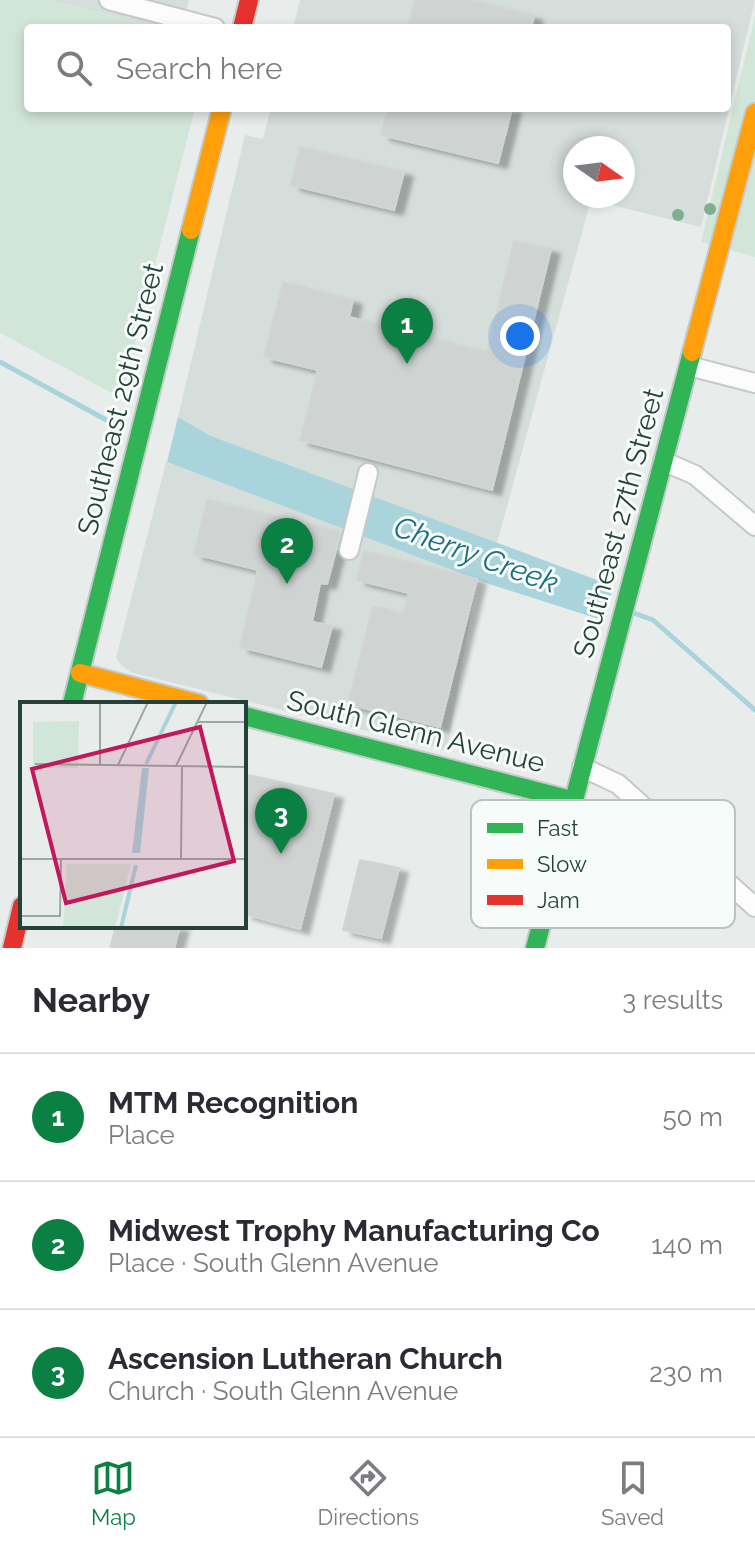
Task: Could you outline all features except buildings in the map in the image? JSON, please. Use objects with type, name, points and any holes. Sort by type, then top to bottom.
[{"type":"street","points":[[109,0],[200,24]]},
{"type":"street","points":[[243,24],[249,0]]},
{"type":"street","name":"Southeast 29th Street","points":[[73,702],[221,112]]},
{"type":"street","name":"Southeast 27th Street","points":[[575,800],[755,113]]},
{"type":"street","points":[[689,366],[755,383]]},
{"type":"street","points":[[663,461],[695,475],[755,526]]},
{"type":"street","points":[[349,550],[368,473]]},
{"type":"street","points":[[80,673],[191,702]]},
{"type":"street","name":"South Glenn Avenue","points":[[246,717],[571,800]]},
{"type":"street","points":[[582,767],[618,784],[636,800]]},
{"type":"street","points":[[735,889],[755,907]]},
{"type":"street","points":[[12,948],[20,914]]},
{"type":"street","name":"Southeast 27th Street","points":[[535,948],[540,928]]},
{"type":"shaded area","points":[[49,0],[189,0],[183,24],[145,24]]},
{"type":"shaded area","points":[[300,0],[755,0],[731,101],[731,24],[294,24]]},
{"type":"shaded area","points":[[270,112],[728,112],[701,227],[624,208],[635,208],[635,136],[563,136],[563,208],[589,208],[497,543],[211,436],[178,417],[245,135],[263,139]]},
{"type":"shaded area","points":[[166,462],[477,578],[447,751],[130,672],[120,664],[116,658]]},
{"type":"green space","points":[[0,0],[48,0],[145,24],[24,24],[24,112],[194,112],[121,398],[0,333]]},
{"type":"green space","points":[[755,16],[755,257],[701,242]]},
{"type":"water","points":[[178,417],[211,436],[613,586],[605,621],[492,585],[167,462]]},
{"type":"waterway","name":"Cherry Creek","points":[[0,362],[110,422]]},
{"type":"waterway","name":"Cherry Creek","points":[[631,612],[653,620],[755,710]]},
{"type":"traffic: fast","points":[[73,702],[191,230]]},
{"type":"traffic: fast","points":[[574,800],[692,352]]},
{"type":"traffic: fast","points":[[246,717],[571,800]]},
{"type":"traffic: fast","points":[[535,948],[540,928]]},
{"type":"traffic: slow","points":[[191,230],[221,112]]},
{"type":"traffic: slow","points":[[692,352],[755,113]]},
{"type":"traffic: slow","points":[[80,673],[191,702]]},
{"type":"traffic: jam","points":[[243,24],[249,0]]},
{"type":"traffic: jam","points":[[12,948],[20,914]]},
{"type":"place","name":"MTM Recognition","points":[[407,364]]},
{"type":"place","name":"Midwest Trophy Manufacturing Co","points":[[287,584]]},
{"type":"place","name":"Ascension Lutheran Church","points":[[281,854]]}]
